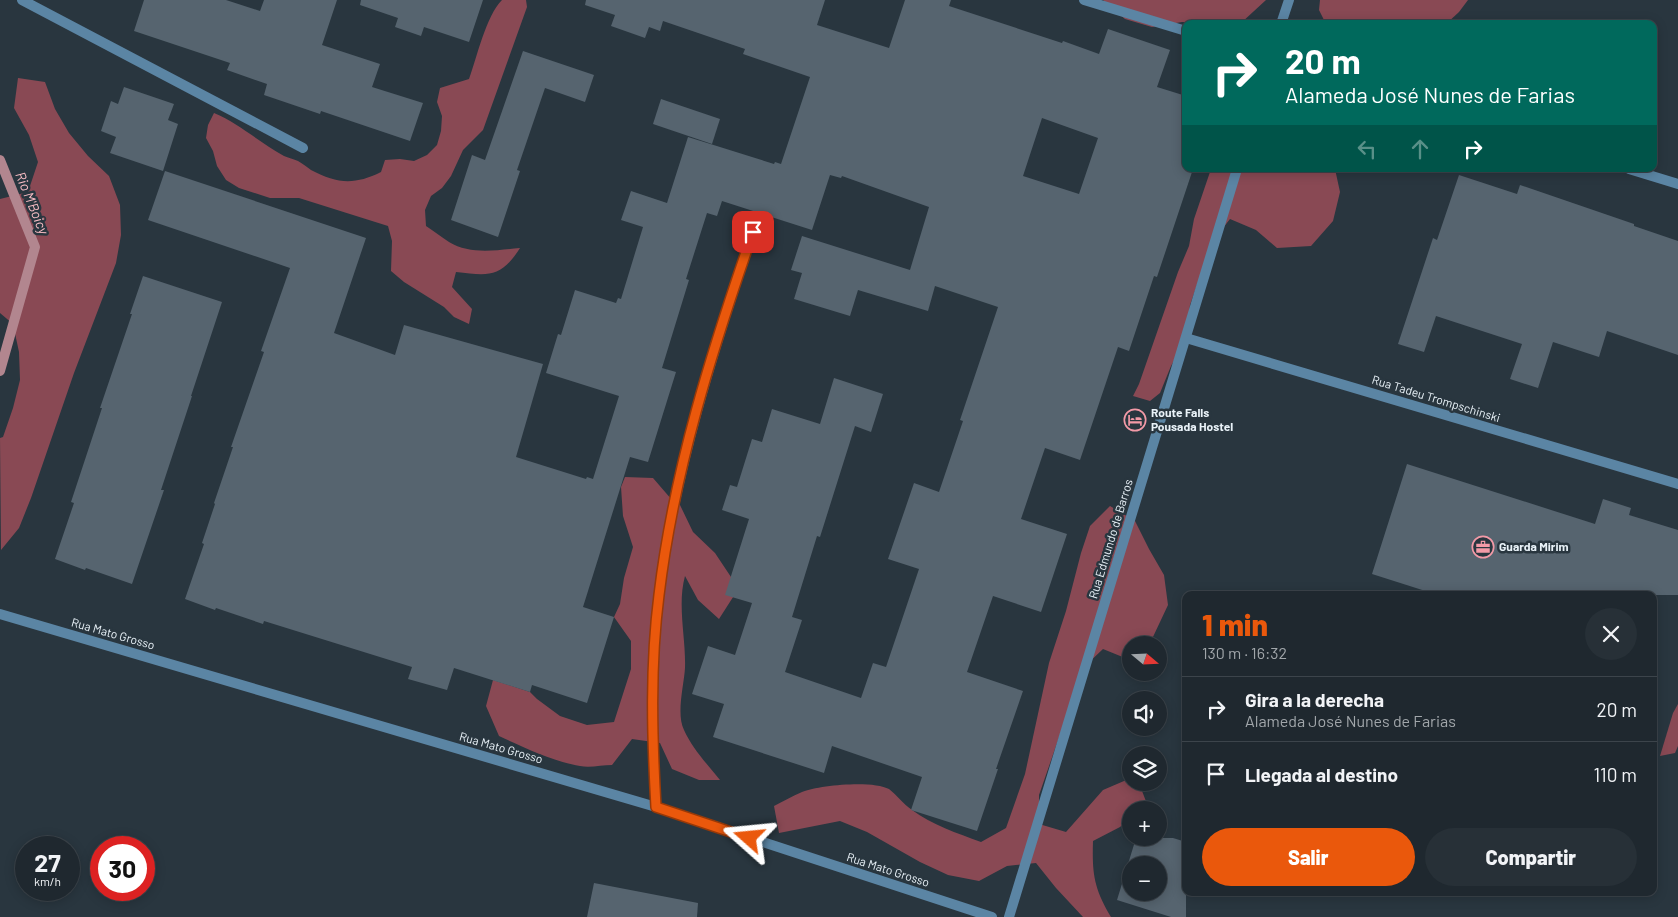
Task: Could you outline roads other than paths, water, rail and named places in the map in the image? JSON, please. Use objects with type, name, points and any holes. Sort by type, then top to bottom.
[{"type":"street","points":[[22,0],[303,148]]},
{"type":"street","points":[[1084,0],[1182,30]]},
{"type":"street","points":[[1282,20],[1289,0]]},
{"type":"street","name":"Rua Edmundo de Barros","points":[[1009,917],[1236,172]]},
{"type":"street","points":[[1639,172],[1678,184]]},
{"type":"street","points":[[656,807],[653,758],[652,670],[659,595],[675,494],[692,424],[722,322],[753,232]]},
{"type":"street","name":"Rua Tadeu Trompschinski","points":[[1186,338],[1678,484]]},
{"type":"street","name":"Rua Mato Grosso","points":[[1,614],[656,807],[992,917]]},
{"type":"waterway","name":"Rio M'Boicy","points":[[0,160],[35,247],[0,371]]},
{"type":"place","name":"Route Falls Pousada Hostel","points":[[1135,420]]},
{"type":"place","name":"Guarda Mirim","points":[[1483,547]]}]
